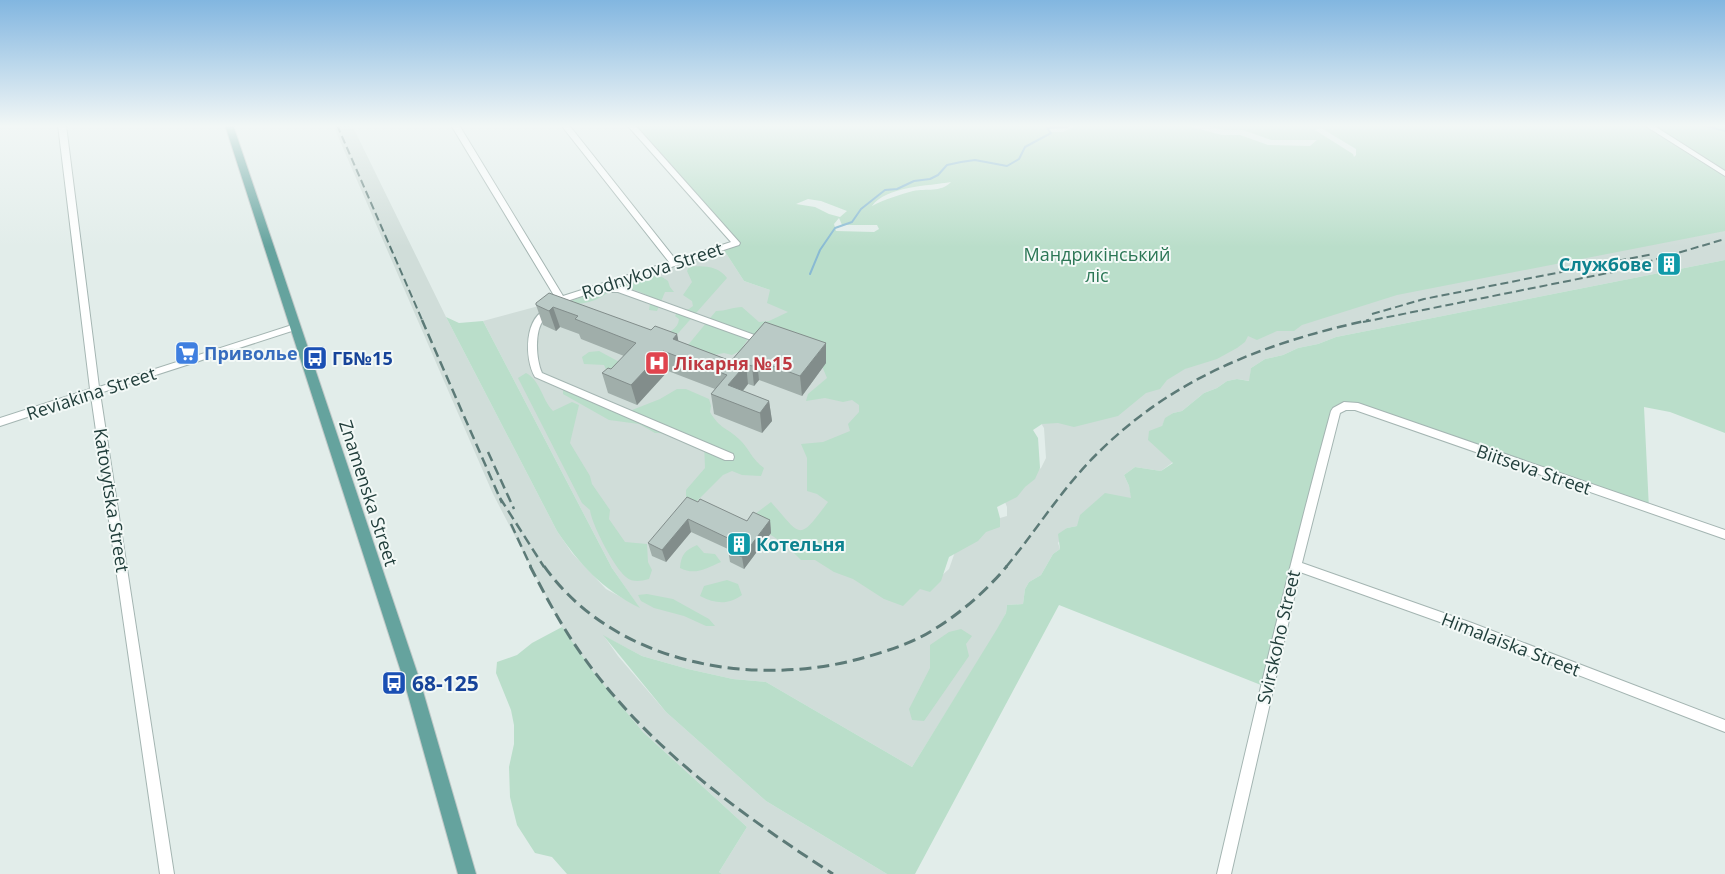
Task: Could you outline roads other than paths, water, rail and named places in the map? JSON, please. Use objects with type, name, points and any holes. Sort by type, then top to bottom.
[{"type":"main road","name":"Znamenska Street","points":[[243,166],[412,681],[467,874]]},
{"type":"street","name":"Katovytska Street","points":[[67,166],[95,392],[168,874]]},
{"type":"street","name":"Rodnykova Street","points":[[480,166],[561,300],[736,243],[667,166]]},
{"type":"street","points":[[597,166],[674,263]]},
{"type":"street","points":[[1712,166],[1725,174]]},
{"type":"street","points":[[620,289],[635,276]]},
{"type":"street","points":[[729,457],[538,375],[533,366],[537,322],[543,314],[552,309],[612,288],[620,289],[757,339]]},
{"type":"street","name":"Reviakina Street","points":[[0,422],[295,327]]},
{"type":"street","name":"Biitseva Street","points":[[1344,406],[1355,406],[1725,535]]},
{"type":"street","name":"Svirskoho Street","points":[[1224,874],[1295,565],[1336,411],[1344,406]]},
{"type":"street","name":"Himalaiska Street","points":[[1295,565],[1468,627],[1725,726]]},
{"type":"waterway","points":[[810,274],[820,250],[835,228],[852,222],[861,209],[885,190],[897,189],[914,181],[930,179],[938,175],[946,166]]},
{"type":"railway","points":[[355,166],[423,322]]},
{"type":"railway","points":[[1363,322],[1613,272],[1725,239]]},
{"type":"railway","points":[[1372,314],[1424,299],[1653,254]]},
{"type":"railway","points":[[422,320],[502,503]]},
{"type":"railway","points":[[1006,567],[1089,462],[1119,433],[1150,409],[1183,387],[1217,369],[1253,354],[1290,341],[1369,320]]},
{"type":"railway","points":[[488,452],[514,509]]},
{"type":"railway","points":[[500,498],[544,567]]},
{"type":"railway","points":[[511,524],[531,567]]},
{"type":"railway","points":[[530,566],[554,612],[582,655],[635,719],[665,749],[729,802],[833,874]]},
{"type":"railway","points":[[544,566],[573,599],[607,626],[645,646],[686,660],[729,668],[773,670],[817,667],[859,659],[907,643],[925,635],[963,609],[982,593],[1007,566]]},
{"type":"place","name":"Службове","points":[[1669,264]]},
{"type":"place","name":"Приволье","points":[[187,353]]},
{"type":"place","name":"ГБ№15","points":[[315,358]]},
{"type":"place","name":"Лікарня №15","points":[[657,363]]},
{"type":"place","name":"Котельня","points":[[739,544]]},
{"type":"place","name":"68-125","points":[[394,683]]},
{"type":"park label","name":"Мандрикінський ліс","points":[[1097,264]]}]
